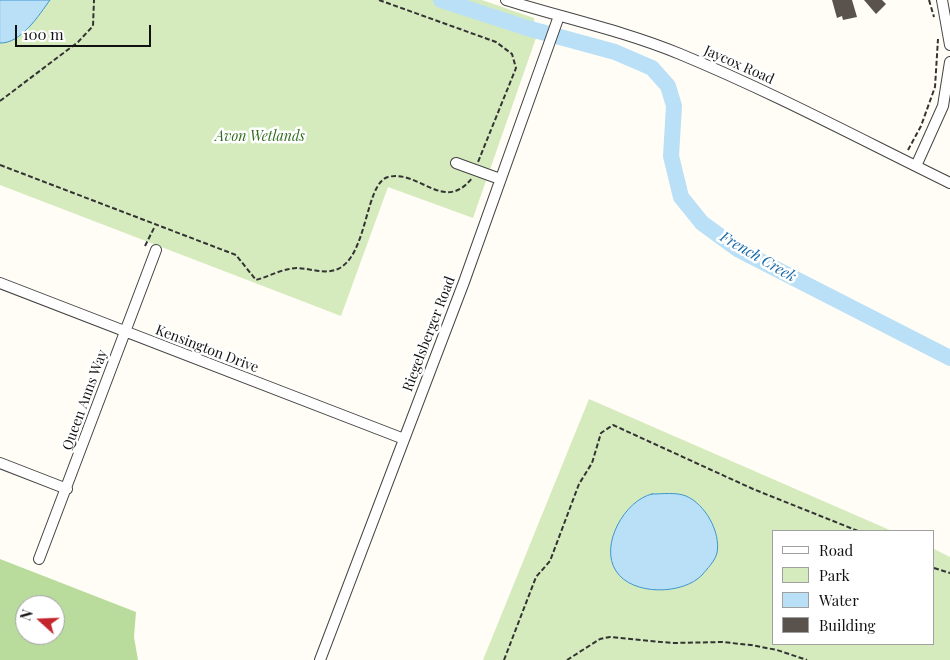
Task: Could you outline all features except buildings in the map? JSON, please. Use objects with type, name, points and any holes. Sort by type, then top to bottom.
[{"type":"street","name":"Jaycox Road","points":[[506,0],[610,30],[678,53],[770,94],[950,183]]},
{"type":"street","points":[[942,0],[950,46]]},
{"type":"street","name":"Riegelsberger Road","points":[[320,660],[404,439],[559,16]]},
{"type":"street","points":[[916,166],[943,106],[950,62]]},
{"type":"street","points":[[456,163],[500,180]]},
{"type":"street","name":"Queen Anns Way","points":[[39,559],[156,250]]},
{"type":"street","name":"Kensington Drive","points":[[0,283],[404,439]]},
{"type":"street","points":[[0,463],[67,489]]},
{"type":"path","points":[[0,101],[78,42],[93,26],[94,0]]},
{"type":"path","points":[[0,165],[236,255],[256,280],[290,268],[320,271],[338,269],[356,250],[374,194],[380,183],[388,177],[401,177],[444,192],[456,193],[464,188],[475,170],[516,68],[512,54],[496,42],[379,0]]},
{"type":"path","points":[[929,0],[935,18]]},
{"type":"path","points":[[908,150],[921,126],[935,87],[938,66],[938,34]]},
{"type":"path","points":[[145,246],[156,225]]},
{"type":"path","points":[[504,660],[536,577],[550,561],[579,484],[592,463],[601,433],[613,425],[753,489],[856,530]]},
{"type":"path","points":[[935,568],[948,573]]},
{"type":"path","points":[[567,660],[600,639],[610,637],[672,643],[732,643],[777,650],[807,660]]},
{"type":"green space","name":"Avon Wetlands","points":[[0,0],[482,0],[534,18],[536,38],[473,218],[388,187],[341,316],[0,185]]},
{"type":"green space","points":[[589,399],[890,530],[772,530],[772,645],[935,645],[935,550],[950,557],[950,660],[483,660]]},
{"type":"green space","points":[[0,559],[136,612],[134,637],[138,660],[0,660]]},
{"type":"water","points":[[0,0],[50,0],[29,28],[15,39],[0,43]]},
{"type":"water","points":[[652,494],[686,496],[699,505],[714,528],[718,545],[715,559],[694,582],[671,589],[645,589],[624,579],[616,571],[611,549],[617,525],[633,505],[642,498]]},
{"type":"waterway","name":"French Creek","points":[[441,0],[527,28],[615,52],[652,68],[668,86],[674,106],[671,156],[681,197],[702,223],[739,250],[950,358]]}]
